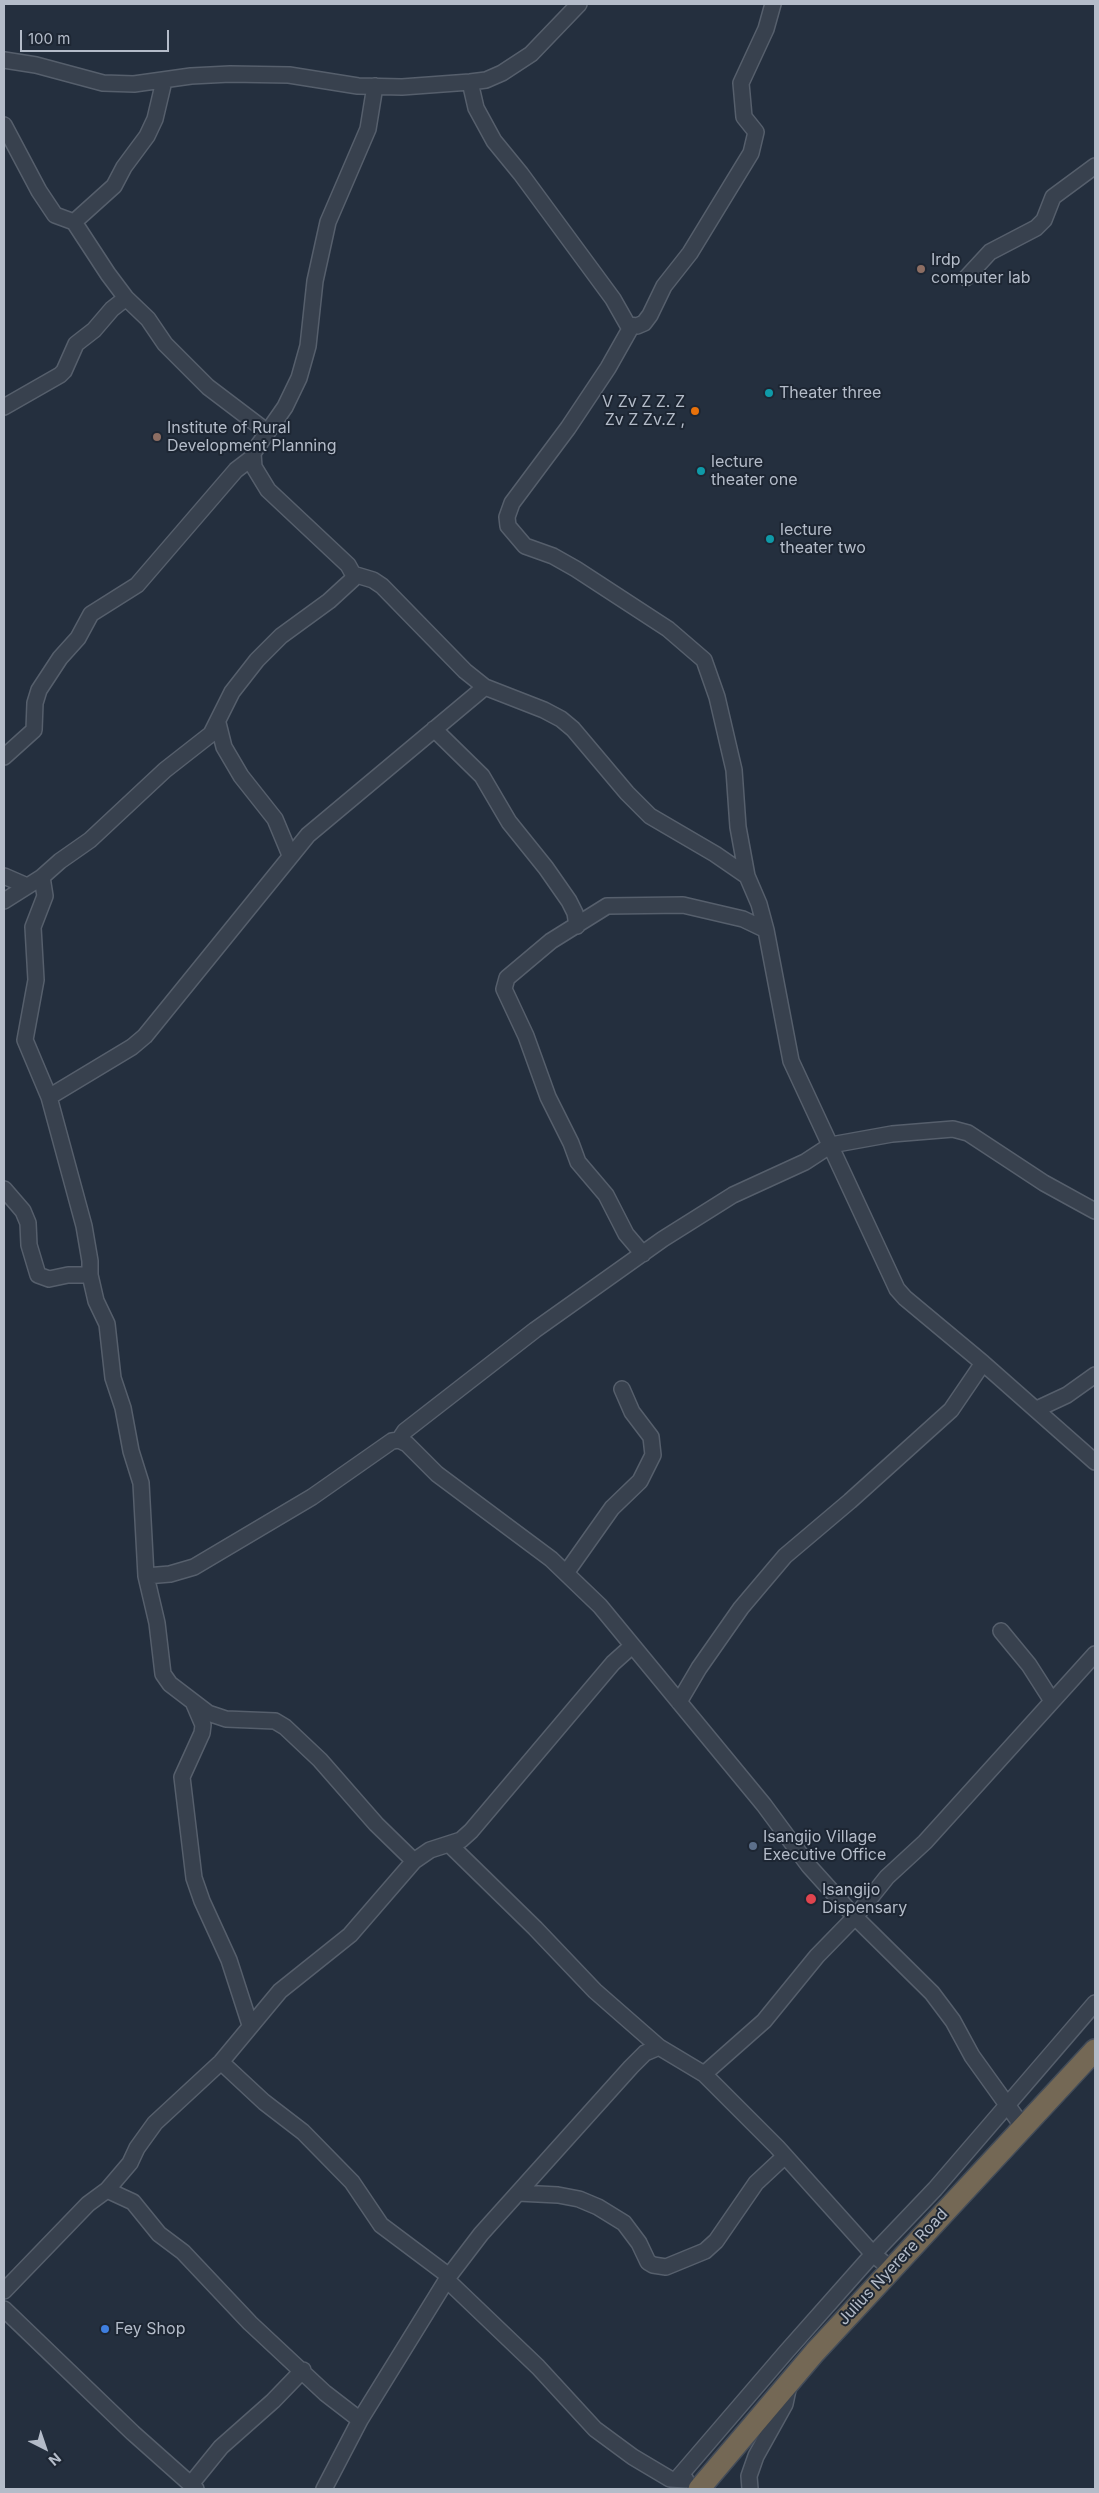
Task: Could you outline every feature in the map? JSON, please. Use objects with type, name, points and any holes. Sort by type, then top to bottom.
[{"type":"highway","name":"Julius Nyerere Road","points":[[702,2486],[789,2381],[1095,2050]]},
{"type":"street","points":[[4,60],[36,65],[103,83],[164,81],[201,76],[280,75],[358,86],[402,87],[470,82],[486,80],[502,73],[531,54],[579,4]]},
{"type":"street","points":[[629,325],[637,326],[644,323],[650,315],[664,286],[690,253],[751,153],[756,132],[744,116],[741,83],[766,29],[773,4]]},
{"type":"street","points":[[74,222],[114,186],[124,167],[147,136],[155,119],[164,81]]},
{"type":"street","points":[[470,82],[476,108],[494,141],[522,174],[629,325],[630,333],[568,428],[512,503],[507,517],[508,526],[525,546],[553,556],[576,569],[668,629],[704,660],[717,697],[734,770],[738,827],[747,876],[759,904],[766,930],[791,1061],[832,1145],[897,1288],[905,1298],[1037,1409],[1095,1462]]},
{"type":"street","points":[[376,86],[368,129],[328,222],[315,281],[308,346],[299,378],[285,407],[254,448],[254,467],[268,490],[335,552],[348,565],[353,574],[373,580],[382,586],[465,671],[485,687],[544,710],[561,719],[573,729],[627,793],[650,816],[715,854],[747,876]]},
{"type":"street","points":[[4,125],[55,215],[74,222],[126,298],[148,319],[165,344],[208,388],[266,431]]},
{"type":"street","points":[[966,278],[990,252],[1036,228],[1044,220],[1052,197],[1095,166]]},
{"type":"street","points":[[4,407],[60,375],[64,371],[76,344],[94,330],[112,309],[126,298]]},
{"type":"street","points":[[4,756],[34,730],[34,703],[39,690],[60,658],[78,638],[91,614],[137,585],[236,470],[253,457]]},
{"type":"street","points":[[4,901],[42,877],[60,860],[90,840],[165,770],[211,734],[232,692],[257,660],[303,618],[350,584],[353,574]]},
{"type":"street","points":[[49,1096],[132,1047],[145,1036],[308,835],[485,687]]},
{"type":"street","points":[[218,723],[224,747],[241,776],[275,819],[290,855]]},
{"type":"street","points":[[434,729],[482,776],[509,822],[546,868],[568,901],[575,914],[577,926]]},
{"type":"street","points":[[4,876],[27,886]]},
{"type":"street","points":[[42,877],[44,896],[33,927],[36,980],[24,1040],[49,1096],[84,1226],[90,1261],[90,1275],[96,1300],[106,1324],[113,1378],[122,1408],[130,1451],[141,1483],[146,1576],[157,1622],[163,1674],[170,1684],[194,1704],[226,1719],[275,1721],[285,1727],[320,1760],[376,1824],[414,1861]]},
{"type":"street","points":[[643,1254],[626,1234],[606,1195],[578,1162],[571,1143],[548,1097],[526,1036],[504,989],[507,978],[551,941],[607,906],[683,905],[743,919],[766,930]]},
{"type":"street","points":[[146,1576],[170,1574],[194,1567],[255,1533],[312,1497],[385,1445],[399,1440],[405,1431],[535,1330],[643,1254],[733,1195],[805,1162],[832,1145],[892,1134],[953,1129],[968,1133],[1044,1183],[1095,1211]]},
{"type":"street","points":[[4,1189],[23,1211],[28,1224],[30,1245],[38,1275],[49,1279],[68,1275],[90,1275]]},
{"type":"street","points":[[679,1702],[699,1668],[742,1608],[785,1556],[850,1501],[951,1410],[983,1363]]},
{"type":"street","points":[[1037,1409],[1067,1395],[1095,1375]]},
{"type":"street","points":[[566,1573],[612,1508],[640,1481],[653,1455],[650,1437],[632,1412],[622,1389]]},
{"type":"street","points":[[399,1440],[407,1444],[437,1474],[468,1499],[517,1534],[566,1573],[600,1606],[764,1806],[809,1866],[855,1917],[932,1993],[953,2021],[972,2056],[1023,2127]]},
{"type":"street","points":[[1001,1631],[1029,1665],[1052,1702]]},
{"type":"street","points":[[4,2291],[88,2204],[107,2190],[130,2164],[137,2148],[155,2123],[220,2062],[280,1991],[350,1934],[414,1861],[430,1850],[461,1840],[471,1831],[607,1670],[632,1646]]},
{"type":"street","points":[[704,2074],[764,2021],[817,1956],[855,1917],[887,1878],[925,1842],[1095,1654]]},
{"type":"street","points":[[194,1704],[203,1725],[202,1733],[183,1772],[182,1784],[194,1878],[202,1901],[229,1960],[250,2025]]},
{"type":"street","points":[[449,1844],[535,1928],[595,1991],[654,2042],[704,2074],[785,2156],[873,2254],[891,2269]]},
{"type":"street","points":[[677,2479],[873,2254],[935,2189],[1095,2003]]},
{"type":"street","points":[[324,2489],[360,2420],[448,2278],[518,2193],[654,2042]]},
{"type":"street","points":[[220,2062],[264,2102],[303,2132],[352,2182],[371,2213],[391,2235],[448,2278],[538,2367],[595,2429],[633,2457],[670,2478],[702,2486]]},
{"type":"street","points":[[518,2193],[558,2195],[580,2199],[598,2207],[624,2223],[639,2243],[648,2262],[653,2265],[666,2267],[705,2250],[716,2240],[756,2183],[785,2156]]},
{"type":"street","points":[[107,2190],[133,2202],[159,2234],[183,2252],[250,2323],[303,2370],[325,2393],[360,2420]]},
{"type":"street","points":[[4,2309],[133,2433],[194,2487],[221,2447],[273,2401],[303,2370]]},
{"type":"street","points":[[750,2489],[749,2476],[756,2456],[785,2404],[789,2381]]},
{"type":"place","name":"Irdp computer lab","points":[[921,269]]},
{"type":"place","name":"Theater three","points":[[769,393]]},
{"type":"place","name":"V Zv Z Z. Z Zv Z Zv.Z ,","points":[[695,411]]},
{"type":"place","name":"Institute of Rural Development Planning","points":[[157,437]]},
{"type":"place","name":"lecture theater one","points":[[701,471]]},
{"type":"place","name":"lecture theater two","points":[[770,539]]},
{"type":"place","name":"Isangijo Village Executive Office","points":[[753,1846]]},
{"type":"place","name":"Isangijo Dispensary","points":[[811,1899]]},
{"type":"place","name":"Fey Shop","points":[[105,2329]]}]
